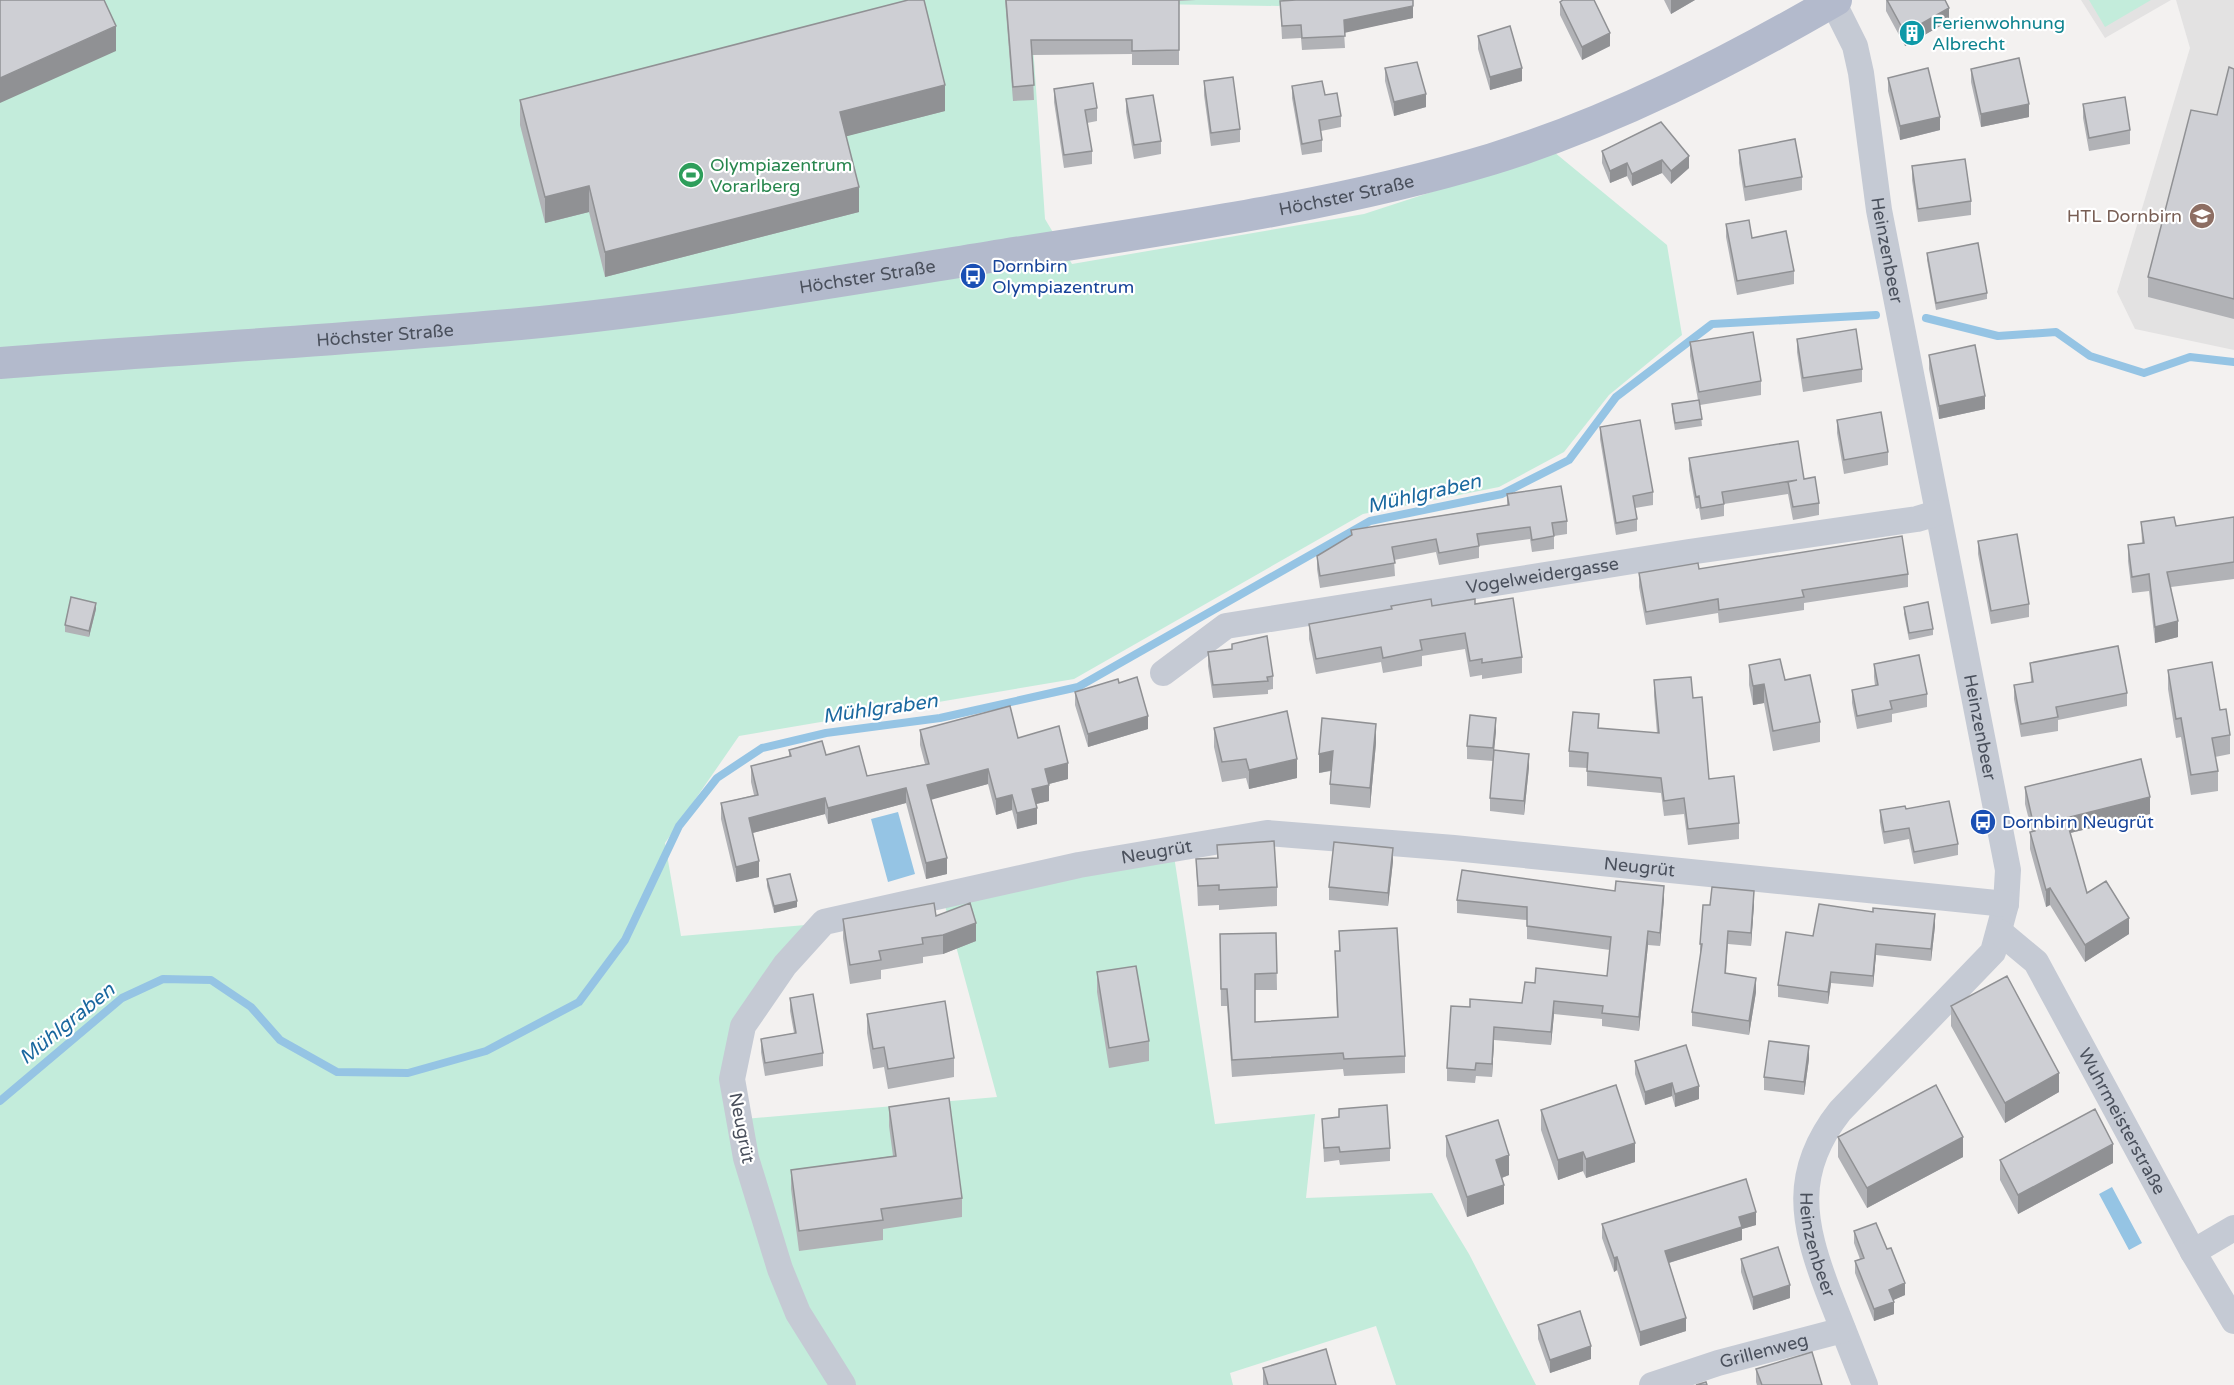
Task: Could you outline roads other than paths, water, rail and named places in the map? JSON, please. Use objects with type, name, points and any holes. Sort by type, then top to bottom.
[{"type":"main road","name":"Höchster Straße","points":[[0,363],[517,324],[674,306],[1123,236],[1358,194],[1494,158],[1576,129],[1677,87],[1835,1]]},
{"type":"street","name":"Heinzenbeer","points":[[1835,1],[1855,46],[1861,73],[1879,210],[1937,513],[1967,649],[2008,870],[2006,904],[1993,952],[1840,1111],[1828,1126],[1812,1158],[1805,1187],[1811,1246],[1865,1385]]},
{"type":"street","name":"Vogelweidergasse","points":[[1163,673],[1226,626],[1689,552],[1917,519],[1937,513]]},
{"type":"street","name":"Neugrüt","points":[[843,1385],[798,1313],[780,1269],[746,1158],[732,1079],[743,1026],[785,965],[824,922],[1079,866],[1267,833],[1454,848],[2006,904]]},
{"type":"street","name":"Wuhrmeisterstraße","points":[[2000,932],[2036,962],[2193,1252],[2234,1321]]},
{"type":"street","points":[[2193,1252],[2234,1228]]},
{"type":"street","name":"Grillenweg","points":[[1652,1385],[1718,1364],[1843,1330]]},
{"type":"water","points":[[898,812],[915,874],[888,882],[871,819]]},
{"type":"water","points":[[2112,1187],[2142,1243],[2129,1250],[2099,1194]]},
{"type":"waterway","name":"Mühlgraben","points":[[0,1101],[122,998],[163,979],[211,980],[251,1007],[280,1040],[337,1072],[408,1073],[486,1051],[579,1002],[625,940],[679,826],[717,778],[762,748],[826,733],[940,718],[1078,687],[1370,521],[1502,494],[1569,460],[1616,397],[1712,324],[1876,315]]},
{"type":"waterway","name":"Mühlgraben","points":[[1926,318],[1998,336],[2056,332],[2090,356],[2144,373],[2190,357],[2234,362]]},
{"type":"place","name":"Ferienwohnung Albrecht","points":[[1912,33]]},
{"type":"place","name":"Olympiazentrum Vorarlberg","points":[[691,175]]},
{"type":"place","name":"HTL Dornbirn","points":[[2202,216]]},
{"type":"place","name":"Dornbirn Olympiazentrum","points":[[973,276]]},
{"type":"place","name":"Dornbirn Neugrüt","points":[[1983,822]]}]
